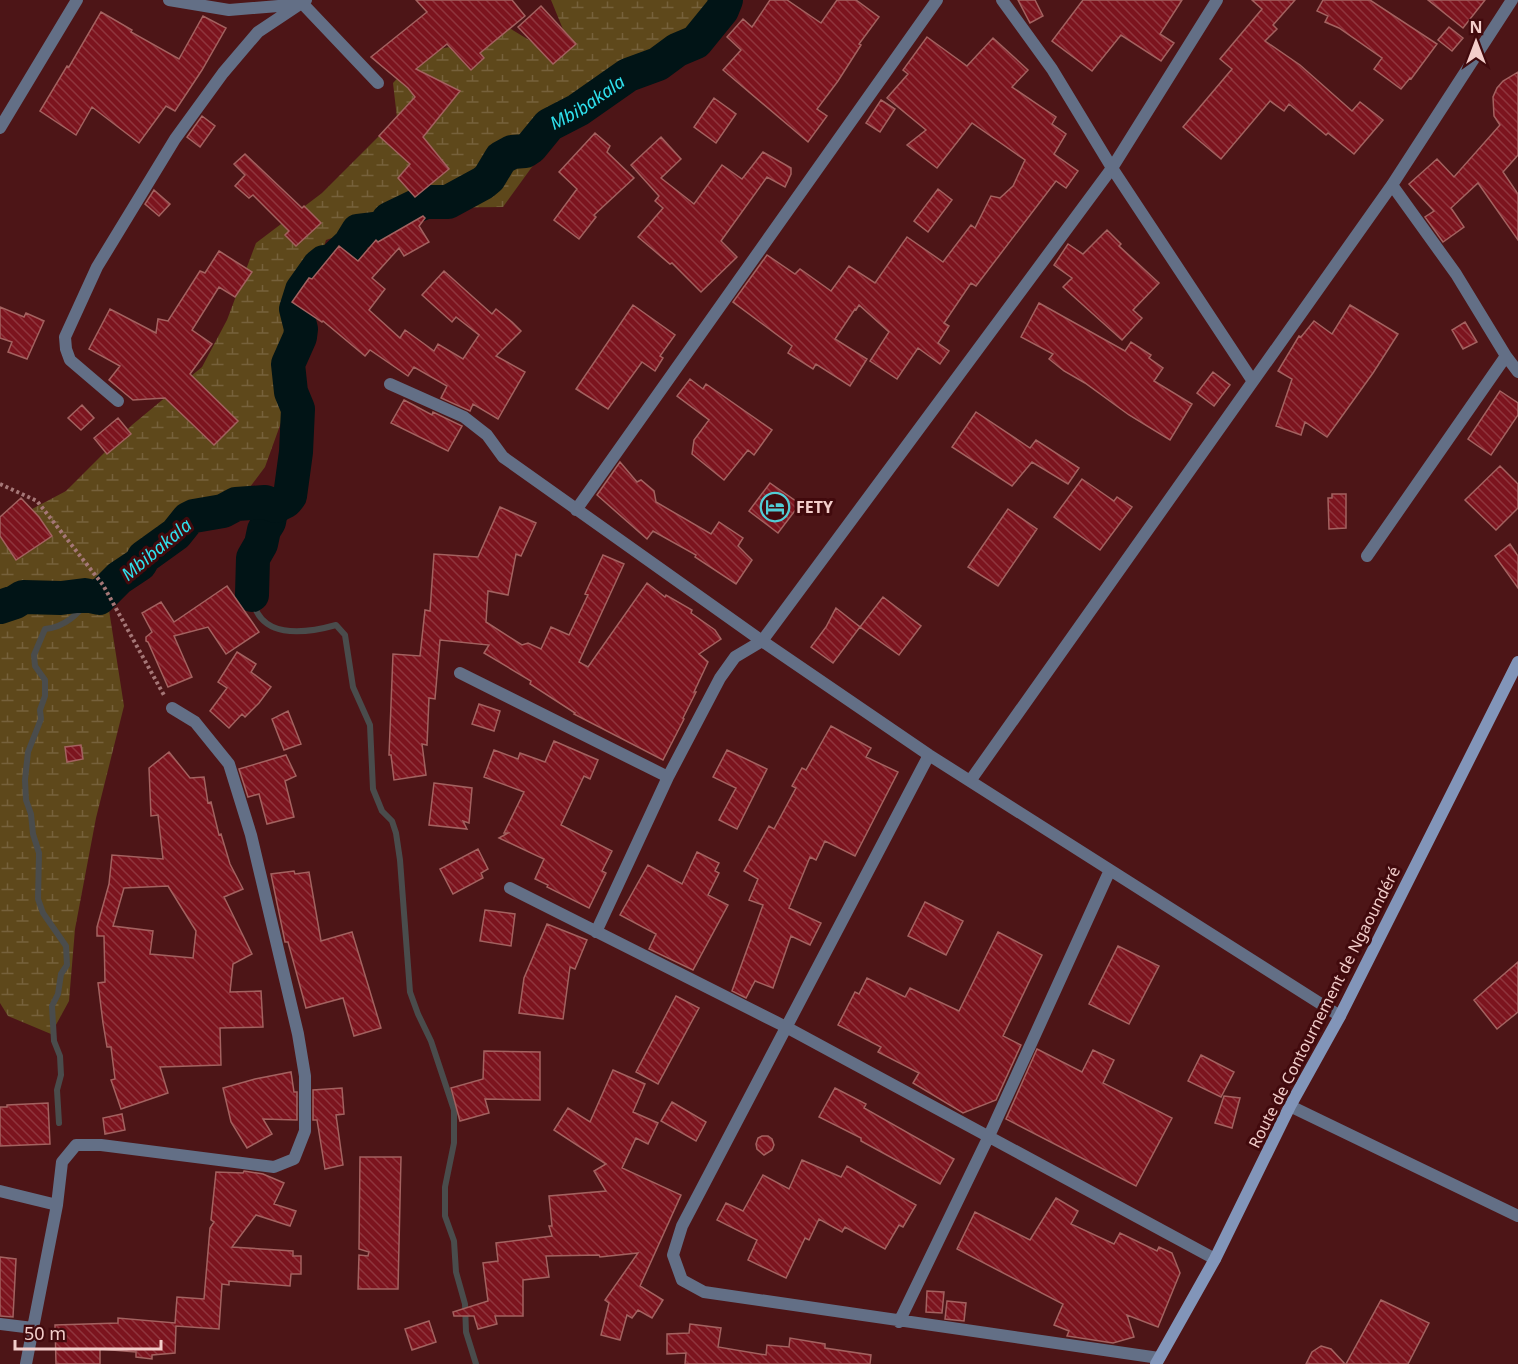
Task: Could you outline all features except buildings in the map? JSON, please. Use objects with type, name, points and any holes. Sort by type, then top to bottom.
[{"type":"street","points":[[0,128],[77,0]]},
{"type":"street","points":[[170,0],[229,10],[304,2]]},
{"type":"street","points":[[576,510],[937,0]]},
{"type":"street","points":[[1002,0],[1052,69],[1112,168],[1252,380]]},
{"type":"street","points":[[596,932],[668,777],[720,678],[735,657],[762,641],[1112,168],[1216,0]]},
{"type":"street","points":[[970,782],[1392,185],[1512,0]]},
{"type":"street","points":[[304,2],[378,83]]},
{"type":"street","points":[[118,401],[70,360],[66,349],[65,337],[97,267],[175,139],[223,73],[258,32],[304,2]]},
{"type":"street","points":[[1392,185],[1456,274],[1518,372]]},
{"type":"street","points":[[1367,556],[1506,356]]},
{"type":"street","points":[[390,384],[464,417],[487,435],[503,457],[762,641],[970,782],[1340,1016]]},
{"type":"street","name":"Route de Contournement de Ngaoundéré","points":[[1158,1361],[1215,1259],[1290,1106],[1340,1016],[1518,662]]},
{"type":"street","points":[[460,673],[668,777]]},
{"type":"street","points":[[27,1364],[57,1205],[62,1162],[76,1144],[101,1145],[274,1167],[294,1159],[304,1131],[305,1076],[298,1034],[251,835],[229,764],[195,722],[172,708]]},
{"type":"street","points":[[929,755],[682,1226],[673,1256],[682,1280],[704,1292],[1158,1361]]},
{"type":"street","points":[[899,1322],[989,1137],[1110,870]]},
{"type":"street","points":[[510,888],[786,1027],[1215,1259]]},
{"type":"street","points":[[1290,1106],[1518,1216]]},
{"type":"street","points":[[0,1191],[57,1205]]},
{"type":"street","points":[[0,1324],[33,1328]]},
{"type":"path","points":[[0,484],[37,501],[103,585],[172,708]]},
{"type":"green space","name":"Mbibakala","points":[[551,0],[733,0],[708,45],[637,88],[558,131],[503,207],[422,208],[326,240],[301,320],[287,406],[265,467],[226,519],[164,545],[109,610],[124,706],[96,818],[75,929],[69,1001],[51,1034],[8,1016],[0,1003],[0,526],[66,491],[132,425],[202,367],[227,320],[256,243],[322,193],[397,118],[393,83],[422,52],[461,45],[501,23],[534,43],[567,39]]},
{"type":"waterway","name":"Mbibakala","points":[[0,607],[23,597],[61,598],[85,595],[99,598],[119,578],[140,564],[144,557],[176,534],[188,519],[223,511],[236,504],[265,502],[276,506],[286,501],[290,496],[296,452],[298,409],[291,392],[288,364],[300,337],[301,329],[296,309],[302,290],[319,266],[324,262],[331,262],[350,244],[358,231],[383,228],[389,219],[416,206],[426,202],[448,202],[483,183],[489,178],[501,158],[512,152],[525,151],[531,147],[549,125],[578,110],[628,75],[658,64],[677,50],[696,42],[722,10],[726,0]]},
{"type":"waterway","points":[[252,595],[253,558],[261,544],[271,512],[276,506]]},
{"type":"waterway","points":[[252,595],[256,610],[272,627],[297,631],[336,625],[345,635],[353,687],[370,725],[373,789],[382,811],[392,821],[396,833],[410,992],[431,1041],[454,1110],[454,1143],[445,1187],[445,1216],[454,1241],[456,1272],[465,1304],[466,1332],[476,1364]]},
{"type":"waterway","points":[[59,1123],[57,1090],[61,1075],[60,1056],[54,1041],[52,1006],[58,994],[61,974],[67,965],[66,946],[43,913],[38,899],[39,853],[26,800],[25,780],[28,752],[41,719],[40,710],[45,696],[45,680],[35,666],[34,655],[45,629],[66,622],[92,597]]},
{"type":"place","name":"FETY","points":[[775,507]]}]
